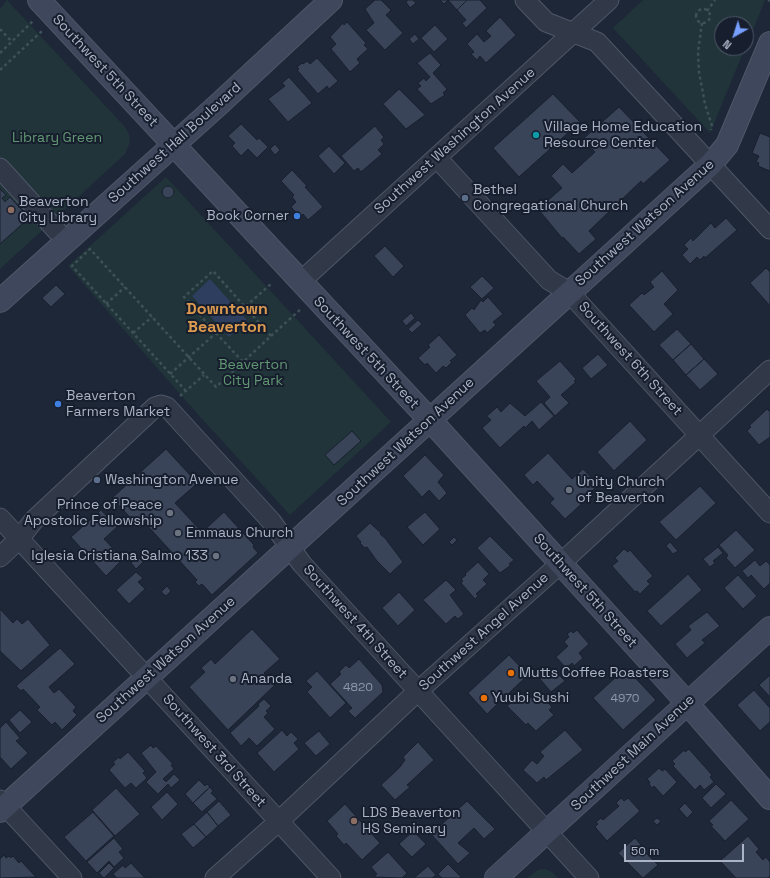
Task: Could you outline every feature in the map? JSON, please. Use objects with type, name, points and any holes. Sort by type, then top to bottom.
[{"type":"main road","name":"Southwest 5th Street","points":[[39,0],[429,420],[770,798]]},
{"type":"main road","name":"Southwest Hall Boulevard","points":[[0,301],[174,145],[331,0]]},
{"type":"main road","name":"Southwest Watson Avenue","points":[[2,806],[147,678],[711,164],[727,145],[765,68],[770,43]]},
{"type":"main road","name":"Southwest Main Avenue","points":[[496,878],[770,628]]},
{"type":"street","points":[[525,0],[546,22],[597,42],[770,229]]},
{"type":"street","name":"Southwest Washington Avenue","points":[[307,289],[437,158],[610,0]]},
{"type":"street","name":"Southwest 6th Street","points":[[437,158],[550,280],[569,292],[770,513]]},
{"type":"street","points":[[0,168],[57,231]]},
{"type":"street","name":"Southwest Angel Avenue","points":[[215,878],[278,822],[418,691],[560,564],[770,370]]},
{"type":"street","points":[[0,557],[19,539],[34,520],[161,407]]},
{"type":"street","name":"Southwest 4th Street","points":[[161,407],[271,521],[302,564],[589,878]]},
{"type":"street","name":"Southwest 3rd Street","points":[[0,518],[331,878]]},
{"type":"street","points":[[2,806],[72,878]]},
{"type":"path","points":[[707,11],[715,0]]},
{"type":"path","points":[[702,23],[697,19],[697,14],[702,10],[707,11]]},
{"type":"path","points":[[707,11],[709,18],[702,23],[698,52],[699,72],[705,104],[712,126],[711,132]]},
{"type":"path","points":[[0,53],[33,21]]},
{"type":"path","points":[[0,29],[12,42]]},
{"type":"path","points":[[0,70],[42,31]]},
{"type":"path","points":[[186,391],[72,266],[90,249],[216,387],[271,336],[307,289]]},
{"type":"path","points":[[243,362],[184,297],[213,271],[271,336]]},
{"type":"path","points":[[245,307],[272,282]]},
{"type":"path","points":[[106,304],[125,287]]},
{"type":"path","points":[[133,333],[152,317]]},
{"type":"path","points":[[170,374],[216,333]]},
{"type":"path","points":[[161,407],[186,391],[204,375]]},
{"type":"green space","name":"Library Green","points":[[7,0],[125,127],[129,134],[130,142],[125,154],[0,269],[0,9]]},
{"type":"green space","points":[[643,0],[765,0],[754,27],[754,16],[714,16],[714,56],[742,56],[710,133],[613,28]]},
{"type":"green space","name":"Beaverton City Park","points":[[166,177],[391,422],[290,515],[193,409],[68,266]]},
{"type":"green space","points":[[545,869],[552,872],[558,878],[527,878],[538,870]]},
{"type":"water","points":[[210,279],[247,320],[229,337],[192,296]]},
{"type":"building","points":[[375,0],[381,0],[391,10],[386,15],[403,33],[385,50],[366,30],[374,23],[365,9]]},
{"type":"building","points":[[408,0],[413,0],[416,3],[410,8],[406,2]]},
{"type":"building","points":[[440,0],[448,0],[444,4]]},
{"type":"building","points":[[448,0],[467,0],[457,10]]},
{"type":"building","points":[[467,0],[480,0],[487,8],[466,28],[462,23],[466,20],[457,10]]},
{"type":"building","points":[[500,17],[516,35],[486,63],[480,56],[477,60],[471,54],[474,52],[467,44],[477,34],[484,42],[491,36],[486,31]]},
{"type":"building","points":[[347,22],[366,43],[364,45],[368,49],[357,59],[360,63],[350,72],[331,49],[336,44],[330,37],[343,23],[344,25]]},
{"type":"building","points":[[435,25],[448,39],[434,52],[421,38]]},
{"type":"building","points":[[415,34],[419,39],[413,44],[409,39]]},
{"type":"building","points":[[430,53],[441,65],[433,73],[447,89],[443,93],[445,95],[431,104],[417,89],[421,86],[418,83],[424,78],[426,81],[430,77],[417,63]]},
{"type":"building","points":[[317,58],[338,81],[329,89],[327,86],[318,94],[297,70],[299,69],[297,67],[302,63],[303,64],[307,61],[310,64]]},
{"type":"building","points":[[289,77],[312,103],[288,122],[268,99],[285,86],[282,83]]},
{"type":"building","points":[[399,89],[425,115],[406,129],[383,104]]},
{"type":"building","name":"Village Home Education Resource Center","points":[[553,94],[580,122],[519,177],[493,148]]},
{"type":"building","points":[[619,107],[670,160],[643,184],[641,181],[589,231],[596,239],[579,254],[563,237],[562,238],[538,209],[562,188],[551,176],[563,164],[572,173],[595,152],[583,139]]},
{"type":"building","points":[[241,124],[257,140],[259,138],[268,147],[257,158],[248,149],[241,156],[232,146],[235,143],[228,136]]},
{"type":"building","points":[[375,126],[384,137],[381,140],[384,144],[378,150],[382,154],[361,172],[358,168],[354,171],[341,156]]},
{"type":"building","points":[[760,133],[770,137],[770,171],[758,166],[759,163],[756,162],[759,156],[752,153]]},
{"type":"building","points":[[275,144],[280,150],[275,155],[270,149]]},
{"type":"building","points":[[329,146],[345,163],[334,174],[318,156]]},
{"type":"building","points":[[292,170],[307,186],[305,187],[323,207],[308,220],[303,214],[300,217],[291,207],[296,202],[292,197],[294,195],[281,181]]},
{"type":"building","points":[[168,186],[172,188],[174,192],[172,196],[168,198],[164,196],[162,192],[164,188]]},
{"type":"building","name":"Beaverton City Library","points":[[0,189],[6,195],[2,198],[5,202],[10,197],[29,218],[0,244]]},
{"type":"building","points":[[726,218],[737,230],[705,258],[704,256],[700,260],[697,257],[690,264],[682,255],[688,249],[684,245],[691,238],[693,241],[711,223],[715,228]]},
{"type":"building","points":[[385,246],[404,266],[393,277],[374,256]]},
{"type":"building","points":[[766,268],[770,272],[770,306],[750,283]]},
{"type":"building","points":[[662,271],[678,290],[664,304],[673,314],[654,332],[629,305],[642,293],[644,295],[654,287],[650,282]]},
{"type":"building","points":[[482,276],[494,288],[482,299],[470,287]]},
{"type":"building","points":[[56,285],[65,294],[51,307],[42,298]]},
{"type":"building","points":[[488,297],[503,314],[493,322],[496,325],[487,333],[485,330],[480,333],[465,315],[472,308],[474,310],[481,300],[483,302]]},
{"type":"building","points":[[411,313],[415,318],[406,326],[402,321]]},
{"type":"building","points":[[418,320],[422,324],[412,333],[408,329]]},
{"type":"building","points":[[677,329],[691,344],[673,360],[659,345]]},
{"type":"building","points":[[439,335],[457,355],[450,361],[452,362],[446,368],[443,366],[436,373],[427,363],[425,365],[418,358],[430,347],[428,345]]},
{"type":"building","points":[[691,344],[704,359],[686,375],[673,360]]},
{"type":"building","points":[[598,354],[608,365],[591,379],[582,368]]},
{"type":"building","points":[[704,359],[718,374],[700,390],[686,375]]},
{"type":"building","points":[[560,361],[576,379],[574,381],[576,382],[561,395],[569,403],[555,416],[544,403],[550,397],[536,381]]},
{"type":"building","points":[[541,402],[554,416],[539,430],[532,421],[525,428],[524,426],[500,448],[482,428],[491,420],[487,416],[497,407],[501,412],[510,403],[525,416]]},
{"type":"building","points":[[767,409],[769,411],[770,410],[770,437],[759,445],[747,431],[751,427],[749,426]]},
{"type":"building","points":[[630,421],[647,440],[614,471],[597,452]]},
{"type":"building","points":[[352,431],[361,441],[334,465],[325,455]]},
{"type":"building","points":[[166,449],[190,475],[193,471],[201,480],[175,503],[202,532],[224,512],[254,545],[253,547],[258,553],[212,595],[202,584],[199,586],[195,582],[197,580],[145,523],[140,528],[112,498]]},
{"type":"building","name":"Unity Church of Beaverton","points":[[548,453],[572,479],[583,469],[598,485],[587,496],[589,497],[565,519],[550,503],[554,499],[537,481],[533,485],[524,475]]},
{"type":"building","points":[[425,455],[444,475],[438,482],[447,493],[439,501],[429,490],[422,497],[403,476]]},
{"type":"building","points":[[700,486],[716,503],[676,540],[659,522]]},
{"type":"building","points":[[101,510],[117,527],[104,539],[123,559],[106,576],[71,537]]},
{"type":"building","points":[[425,512],[440,529],[423,545],[407,527]]},
{"type":"building","points":[[370,523],[381,533],[380,534],[385,538],[403,562],[390,574],[377,561],[367,547],[365,548],[360,543],[361,542],[356,536]]},
{"type":"building","points":[[736,530],[755,550],[735,568],[726,558],[728,555],[719,545]]},
{"type":"building","points":[[490,536],[514,560],[509,564],[511,565],[500,573],[477,548]]},
{"type":"building","points":[[454,537],[457,540],[452,545],[449,542]]},
{"type":"building","points":[[670,542],[678,551],[673,554],[666,546]]},
{"type":"building","points":[[718,547],[723,553],[713,561],[715,563],[710,567],[703,559]]},
{"type":"building","points":[[624,549],[628,552],[630,550],[653,576],[647,581],[650,584],[640,594],[637,591],[635,592],[612,566],[618,561],[615,558]]},
{"type":"building","points":[[137,556],[143,562],[136,569],[131,563]]},
{"type":"building","points":[[755,560],[760,566],[766,561],[770,565],[770,583],[764,589],[751,575],[748,578],[742,571]]},
{"type":"building","points":[[478,562],[489,574],[483,580],[487,584],[476,594],[478,596],[475,599],[461,583],[463,581],[461,579]]},
{"type":"building","points":[[136,572],[143,578],[138,582],[145,589],[129,604],[116,590]]},
{"type":"building","points":[[688,574],[702,590],[661,626],[647,611]]},
{"type":"building","points":[[738,575],[757,596],[743,609],[724,588]]},
{"type":"building","points":[[446,580],[456,590],[450,595],[464,614],[458,619],[455,616],[446,624],[423,600]]},
{"type":"building","points":[[167,586],[171,591],[166,596],[161,592]]},
{"type":"building","points":[[399,592],[415,610],[398,626],[382,608]]},
{"type":"building","points":[[0,609],[13,623],[17,619],[22,624],[28,619],[50,645],[21,671],[0,651]]},
{"type":"building","points":[[707,612],[720,626],[702,640],[705,643],[687,658],[675,644],[691,630],[688,626]]},
{"type":"building","name":"Ananda","points":[[252,629],[280,659],[264,673],[275,685],[228,730],[189,687],[205,672],[201,668],[211,659],[215,664]]},
{"type":"building","points":[[577,630],[589,644],[579,653],[583,658],[574,666],[572,663],[566,668],[556,657],[568,646],[564,642],[569,637],[567,634],[571,631],[573,633]]},
{"type":"building","points":[[60,648],[75,664],[49,687],[54,693],[59,689],[76,707],[73,711],[77,715],[62,730],[55,722],[52,725],[37,710],[40,707],[23,689],[21,691],[16,686]]},
{"type":"building","points":[[509,655],[528,675],[487,714],[468,693]]},
{"type":"building","points":[[359,659],[382,685],[383,692],[355,718],[348,711],[352,708],[330,684],[341,674],[339,672],[346,665],[349,668]]},
{"type":"building","points":[[626,668],[656,700],[623,730],[593,698]]},
{"type":"building","points":[[550,669],[554,673],[556,672],[565,681],[551,692],[540,679]]},
{"type":"building","points":[[317,671],[346,703],[330,718],[307,692],[312,687],[306,681]]},
{"type":"building","points":[[770,675],[770,697],[759,685]]},
{"type":"building","points":[[754,690],[770,708],[770,722],[760,731],[737,705]]},
{"type":"building","points":[[538,691],[552,707],[549,710],[554,715],[536,731],[528,723],[526,725],[507,706],[523,692],[529,699]]},
{"type":"building","points":[[264,699],[271,706],[266,711],[268,713],[264,717],[275,729],[257,746],[249,738],[241,746],[230,733],[259,706],[258,704]]},
{"type":"building","points":[[20,710],[32,722],[20,733],[9,720]]},
{"type":"building","points":[[6,722],[20,738],[16,741],[28,753],[11,769],[0,757],[0,728]]},
{"type":"building","points":[[282,730],[287,736],[291,732],[298,739],[294,743],[299,749],[274,772],[257,753]]},
{"type":"building","points":[[565,730],[583,750],[546,780],[544,777],[537,783],[523,770],[532,760],[537,764],[544,756],[540,752]]},
{"type":"building","points":[[319,731],[330,744],[316,756],[304,743]]},
{"type":"building","points":[[418,742],[434,760],[407,785],[410,787],[395,800],[381,785],[400,767],[405,760],[403,757]]},
{"type":"building","points":[[151,745],[153,748],[156,746],[173,764],[171,765],[174,769],[163,779],[166,782],[174,774],[180,780],[171,788],[168,784],[158,794],[146,782],[156,772],[141,753]]},
{"type":"building","points":[[689,749],[712,775],[710,777],[714,782],[704,790],[700,785],[695,790],[673,766],[675,764],[672,761],[684,750],[685,752]]},
{"type":"building","points":[[128,752],[145,771],[143,773],[147,778],[136,788],[131,783],[125,788],[109,770],[115,764],[113,762],[119,757],[120,759]]},
{"type":"building","points":[[659,768],[662,771],[665,769],[677,782],[663,796],[654,786],[652,788],[647,779]]},
{"type":"building","points":[[199,780],[205,786],[207,784],[210,787],[193,803],[185,794]]},
{"type":"building","points":[[716,784],[726,794],[711,808],[702,798]]},
{"type":"building","points":[[210,787],[213,791],[211,793],[217,799],[202,812],[193,803]]},
{"type":"building","points":[[116,788],[140,814],[115,836],[92,810]]},
{"type":"building","points":[[167,792],[178,804],[162,820],[151,807]]},
{"type":"building","points":[[621,798],[624,801],[628,798],[640,811],[607,841],[595,827],[598,824],[596,822],[601,818],[603,820],[619,806],[616,803]]},
{"type":"building","points":[[731,800],[749,819],[725,841],[711,826],[713,825],[709,821]]},
{"type":"building","points":[[219,801],[231,815],[218,826],[207,812]]},
{"type":"building","points":[[467,801],[495,829],[484,839],[474,828],[458,843],[470,853],[458,864],[431,834]]},
{"type":"building","points":[[685,803],[693,812],[687,818],[679,809]]},
{"type":"building","points":[[345,804],[380,843],[362,860],[346,843],[344,845],[336,836],[338,834],[327,821]]},
{"type":"building","points":[[93,812],[114,836],[86,861],[64,837]]},
{"type":"building","points":[[207,812],[218,826],[206,837],[194,824]]},
{"type":"building","points":[[657,818],[661,821],[657,825],[653,821]]},
{"type":"building","points":[[194,824],[206,837],[193,848],[181,834]]},
{"type":"building","points":[[413,831],[426,844],[412,857],[399,844]]},
{"type":"building","points":[[748,836],[759,849],[756,852],[763,860],[766,857],[770,862],[770,876],[768,878],[736,878],[720,861]]},
{"type":"building","points":[[114,838],[123,849],[119,852],[124,858],[114,867],[109,861],[97,873],[87,862]]},
{"type":"building","points":[[635,838],[641,845],[639,846],[658,865],[643,878],[618,853]]},
{"type":"building","points":[[388,852],[407,873],[402,878],[374,877],[377,874],[371,867]]},
{"type":"building","points":[[4,855],[6,858],[9,856],[11,858],[13,856],[19,863],[21,861],[36,877],[0,878],[0,859]]},
{"type":"building","points":[[109,863],[114,868],[104,878],[99,873]]},
{"type":"building","points":[[131,863],[145,878],[117,878],[113,874],[123,865],[125,868]]},
{"type":"building","points":[[448,864],[461,877],[460,878],[442,878],[438,874]]},
{"type":"building","points":[[428,866],[436,875],[432,878],[414,878]]},
{"type":"place","name":"Village Home Education Resource Center","points":[[536,135]]},
{"type":"place","name":"Bethel Congregational Church","points":[[465,198]]},
{"type":"place","name":"Beaverton City Library","points":[[11,210]]},
{"type":"place","name":"Book Corner","points":[[297,216]]},
{"type":"place","name":"Beaverton Farmers Market","points":[[58,404]]},
{"type":"place","name":"Washington Avenue","points":[[97,480]]},
{"type":"place","name":"Unity Church of Beaverton","points":[[569,490]]},
{"type":"place","name":"Prince of Peace Apostolic Fellowship","points":[[170,513]]},
{"type":"place","name":"Emmaus Church","points":[[178,533]]},
{"type":"place","name":"Iglesia Cristiana Salmo 133","points":[[216,556]]},
{"type":"place","name":"Mutts Coffee Roasters","points":[[511,673]]},
{"type":"place","name":"Ananda","points":[[233,679]]},
{"type":"place","name":"Yuubi Sushi","points":[[484,698]]},
{"type":"place","name":"LDS Beaverton HS Seminary","points":[[354,821]]},
{"type":"district","name":"Downtown Beaverton","points":[[227,319]]}]
